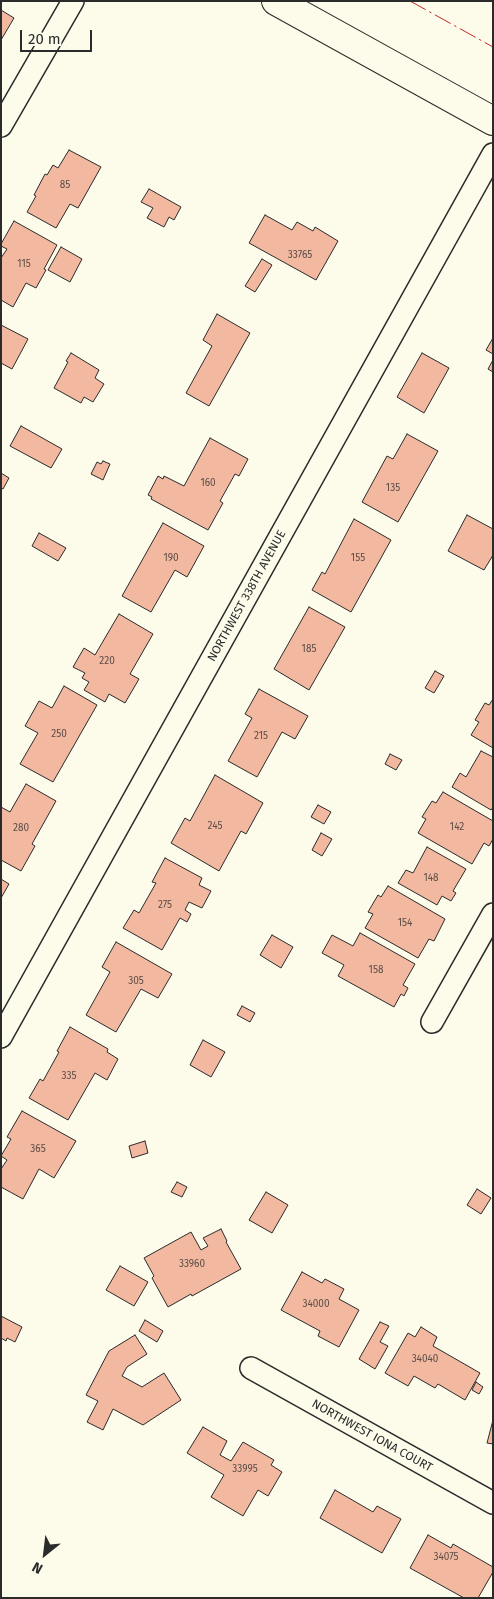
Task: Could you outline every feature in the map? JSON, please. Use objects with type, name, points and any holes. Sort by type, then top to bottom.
[{"type":"highway","points":[[276,1],[493,121]]},
{"type":"street","points":[[1,126],[73,1]]},
{"type":"street","name":"NORTHWEST 338TH AVENUE","points":[[1,1037],[493,154]]},
{"type":"street","points":[[432,1022],[493,914]]},
{"type":"street","name":"NORTHWEST IONA COURT","points":[[250,1368],[493,1503]]},
{"type":"building","points":[[1,10],[14,18],[1,40]]},
{"type":"building","points":[[69,150],[101,167],[78,208],[70,204],[56,228],[27,212],[45,174],[47,175],[53,165],[58,168]]},
{"type":"building","points":[[149,189],[181,207],[174,220],[169,217],[164,227],[147,218],[153,208],[141,202]]},
{"type":"building","points":[[265,215],[292,230],[297,222],[313,231],[315,227],[338,241],[316,280],[249,243]]},
{"type":"building","points":[[14,221],[57,245],[36,288],[26,283],[13,307],[1,300],[1,258],[7,249],[1,246],[1,244]]},
{"type":"building","points":[[61,247],[82,259],[70,282],[48,270]]},
{"type":"building","points":[[262,259],[272,265],[255,292],[245,286]]},
{"type":"building","points":[[217,314],[250,333],[209,406],[186,393],[212,346],[203,340]]},
{"type":"building","points":[[1,325],[28,339],[12,369],[1,363]]},
{"type":"building","points":[[493,338],[493,354],[486,350]]},
{"type":"building","points":[[71,353],[99,370],[95,378],[104,384],[93,402],[84,397],[81,403],[54,388]]},
{"type":"building","points":[[422,353],[449,368],[424,413],[397,397]]},
{"type":"building","points":[[493,360],[493,372],[488,369]]},
{"type":"building","points":[[21,426],[62,449],[51,468],[10,446]]},
{"type":"building","points":[[407,434],[438,451],[398,522],[362,502],[387,456],[393,459]]},
{"type":"building","points":[[210,438],[248,459],[239,476],[235,474],[220,501],[223,503],[208,530],[151,499],[152,497],[148,495],[158,476],[163,479],[164,476],[184,486]]},
{"type":"building","points":[[103,461],[110,464],[103,480],[91,474],[97,462],[101,464]]},
{"type":"building","points":[[1,473],[9,478],[3,489],[1,488]]},
{"type":"building","points":[[467,515],[493,529],[493,555],[484,570],[448,551]]},
{"type":"building","points":[[354,519],[391,540],[351,612],[312,590],[322,572],[325,574]]},
{"type":"building","points":[[163,523],[204,546],[187,577],[175,570],[151,612],[122,596]]},
{"type":"building","points":[[39,533],[66,548],[58,561],[32,546]]},
{"type":"building","points":[[309,607],[345,627],[309,690],[274,669]]},
{"type":"building","points":[[119,614],[153,634],[130,674],[139,679],[125,703],[109,694],[105,702],[84,690],[89,682],[82,678],[85,673],[73,667],[84,648],[95,655]]},
{"type":"building","points":[[435,671],[444,676],[434,693],[425,688]]},
{"type":"building","points":[[64,686],[97,705],[53,782],[20,764],[38,733],[25,726],[39,701],[52,708]]},
{"type":"building","points":[[259,689],[308,716],[295,739],[282,732],[257,777],[228,761],[252,718],[245,714]]},
{"type":"building","points":[[493,699],[493,748],[471,735],[479,722],[475,720],[485,703],[489,705]]},
{"type":"building","points":[[481,751],[493,757],[493,807],[491,810],[452,787],[460,773],[466,777]]},
{"type":"building","points":[[390,754],[402,760],[396,770],[385,764]]},
{"type":"building","points":[[215,775],[263,803],[246,834],[241,831],[219,871],[171,843],[185,818],[190,821]]},
{"type":"building","points":[[26,784],[56,801],[32,844],[35,846],[21,871],[1,860],[1,807],[10,812]]},
{"type":"building","points":[[443,792],[493,821],[493,839],[489,846],[484,843],[472,864],[418,833],[426,819],[422,817],[432,801],[436,803]]},
{"type":"building","points":[[318,805],[331,812],[324,824],[311,817]]},
{"type":"building","points":[[321,833],[332,839],[322,856],[312,850]]},
{"type":"building","points":[[427,847],[466,869],[453,891],[456,893],[451,901],[442,896],[437,905],[398,883],[406,870],[413,873]]},
{"type":"building","points":[[165,858],[202,878],[199,885],[211,891],[202,908],[189,902],[185,910],[191,914],[187,922],[180,918],[162,950],[123,928],[134,910],[139,913],[156,883],[152,882]]},
{"type":"building","points":[[1,879],[9,884],[1,898]]},
{"type":"building","points":[[388,886],[445,919],[434,941],[429,939],[418,958],[365,928],[373,914],[368,912],[378,895],[381,897]]},
{"type":"building","points":[[360,933],[415,964],[403,985],[408,988],[404,996],[401,994],[394,1007],[338,976],[344,965],[322,953],[332,935],[353,946]]},
{"type":"building","points":[[272,935],[293,947],[281,968],[260,955]]},
{"type":"building","points":[[116,942],[172,974],[158,998],[141,989],[116,1032],[86,1015],[110,972],[102,967]]},
{"type":"building","points":[[242,1006],[255,1013],[250,1022],[237,1015]]},
{"type":"building","points":[[70,1027],[108,1049],[107,1052],[118,1059],[107,1080],[95,1073],[68,1120],[29,1098],[40,1079],[43,1081]]},
{"type":"building","points":[[203,1040],[225,1052],[211,1077],[190,1065]]},
{"type":"building","points":[[22,1111],[76,1141],[54,1178],[39,1169],[23,1199],[1,1187],[1,1169],[7,1160],[1,1156],[11,1139],[7,1137]]},
{"type":"building","points":[[145,1141],[148,1153],[132,1158],[129,1146]]},
{"type":"building","points":[[177,1182],[187,1187],[182,1197],[171,1192]]},
{"type":"building","points":[[477,1189],[491,1198],[481,1214],[467,1205]]},
{"type":"building","points":[[266,1192],[288,1205],[272,1233],[249,1220]]},
{"type":"building","points":[[221,1229],[241,1269],[168,1307],[152,1278],[154,1276],[144,1258],[191,1232],[201,1250],[208,1246],[203,1238]]},
{"type":"building","points":[[120,1266],[148,1282],[134,1306],[106,1290]]},
{"type":"building","points":[[302,1272],[322,1283],[325,1279],[344,1289],[339,1299],[359,1310],[339,1347],[318,1336],[320,1331],[281,1310]]},
{"type":"building","points":[[1,1316],[22,1327],[15,1342],[7,1338],[6,1341],[1,1338]]},
{"type":"building","points":[[145,1320],[163,1331],[157,1342],[139,1331]]},
{"type":"building","points":[[380,1322],[389,1326],[380,1342],[388,1346],[375,1369],[359,1359]]},
{"type":"building","points":[[421,1327],[437,1337],[433,1346],[480,1373],[465,1400],[438,1384],[435,1388],[414,1376],[408,1386],[385,1373],[408,1333],[415,1337]]},
{"type":"building","points":[[135,1335],[147,1354],[127,1367],[122,1376],[142,1387],[164,1373],[181,1400],[143,1425],[113,1409],[103,1430],[87,1422],[98,1401],[86,1395],[109,1351]]},
{"type":"building","points":[[476,1382],[483,1387],[479,1394],[472,1390]]},
{"type":"building","points":[[493,1420],[493,1444],[487,1443]]},
{"type":"building","points":[[203,1427],[227,1441],[220,1455],[231,1461],[243,1442],[274,1460],[271,1465],[282,1472],[268,1496],[258,1490],[243,1516],[211,1497],[224,1475],[187,1453]]},
{"type":"building","points":[[335,1490],[373,1512],[377,1506],[401,1519],[382,1553],[320,1518]]},
{"type":"building","points":[[428,1535],[451,1548],[453,1544],[493,1567],[493,1572],[478,1598],[464,1598],[410,1568]]},
{"type":"power","points":[[410,1],[493,47]]}]
